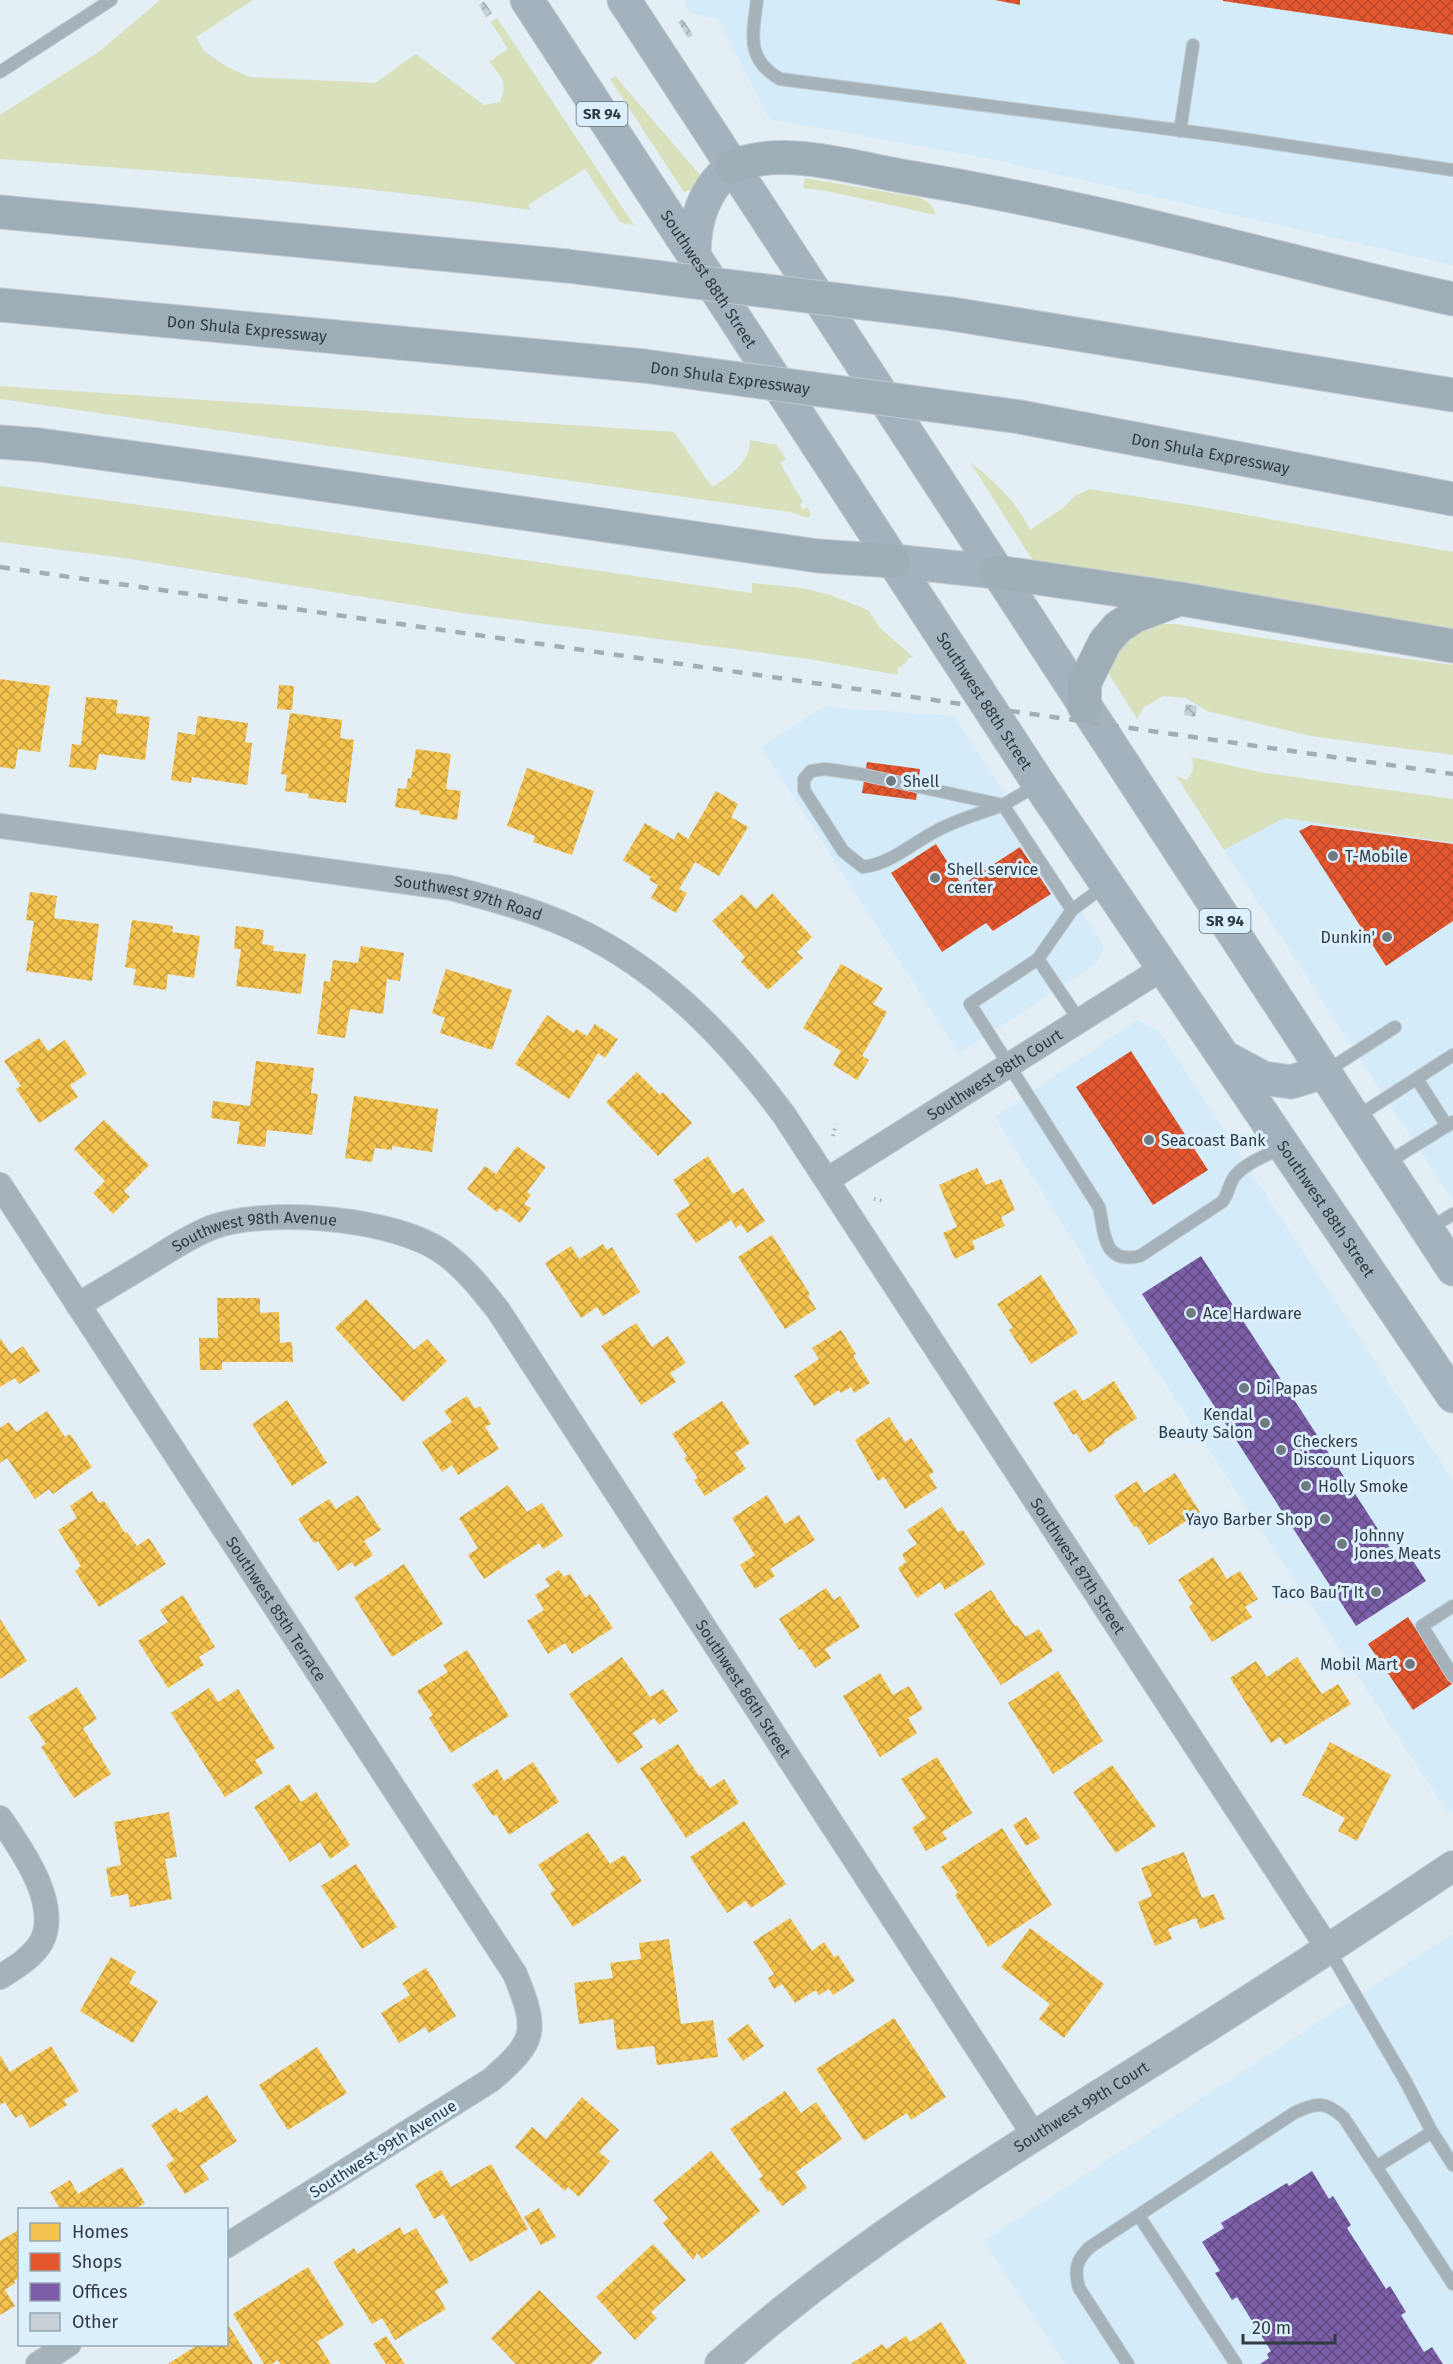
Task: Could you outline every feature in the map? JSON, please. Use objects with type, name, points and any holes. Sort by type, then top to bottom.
[{"type":"highway","points":[[732,167],[748,160],[761,158],[797,158],[934,181],[1172,231],[1453,299]]},
{"type":"highway","points":[[0,212],[567,266],[952,314],[1453,395]]},
{"type":"highway","name":"Don Shula Expressway","points":[[0,305],[644,366],[1020,417],[1453,499]]},
{"type":"highway","points":[[0,316],[85,313]]},
{"type":"highway","points":[[0,442],[39,445],[819,556],[893,561]]},
{"type":"highway","points":[[997,572],[1181,599],[1453,646]]},
{"type":"highway","points":[[1084,706],[1085,682],[1105,642],[1118,627],[1135,616],[1181,599]]},
{"type":"main road","name":"Southwest 88th Street","points":[[527,0],[1039,784],[1453,1396]]},
{"type":"main road","name":"SR 94","points":[[624,0],[1384,1165],[1440,1222],[1453,1269]]},
{"type":"main road","points":[[694,255],[694,234],[706,196],[721,176],[732,167]]},
{"type":"main road","points":[[893,561],[997,572]]},
{"type":"main road","points":[[1224,1057],[1263,1078],[1291,1082],[1324,1072]]},
{"type":"street","name":"Southwest 97th Road","points":[[0,826],[451,888],[510,904],[573,928],[620,953],[643,969],[704,1021],[755,1075],[827,1180]]},
{"type":"street","name":"Southwest 98th Court","points":[[827,1180],[1163,968]]},
{"type":"street","name":"Southwest 87th Street","points":[[827,1180],[1329,1950]]},
{"type":"street","name":"Southwest 85th Terrace","points":[[0,1185],[515,1974],[525,1998],[530,2020],[529,2040]]},
{"type":"street","name":"Southwest 98th Avenue","points":[[78,1305],[179,1244],[213,1227],[246,1219],[299,1216],[338,1220],[412,1238],[442,1252]]},
{"type":"street","name":"Southwest 86th Street","points":[[442,1252],[475,1282],[498,1310],[1034,2135]]},
{"type":"street","points":[[0,1818],[22,1851],[39,1884],[46,1911],[47,1927],[41,1943],[26,1960],[0,1977]]},
{"type":"street","name":"Southwest 99th Court","points":[[720,2364],[819,2281],[939,2197],[1329,1950],[1453,1866]]},
{"type":"street","name":"Southwest 99th Avenue","points":[[228,2245],[465,2098],[491,2080],[516,2058],[529,2040]]},
{"type":"street","points":[[38,2364],[66,2346]]},
{"type":"lane","points":[[0,72],[111,0]]},
{"type":"lane","points":[[757,0],[754,50],[761,64],[780,79],[1180,131],[1453,170]]},
{"type":"lane","points":[[1180,131],[1193,45]]},
{"type":"lane","points":[[1039,784],[1003,805],[938,829],[908,850],[879,865],[863,867],[843,851],[808,799],[804,789],[804,779],[811,771],[825,770],[860,774],[1003,805],[1072,910]]},
{"type":"lane","points":[[1107,884],[1072,910],[1038,959],[970,1004],[1099,1207],[1107,1246],[1116,1256],[1128,1259],[1140,1256],[1222,1202],[1228,1195],[1230,1185],[1242,1169],[1285,1146]]},
{"type":"lane","points":[[1038,959],[1079,1020]]},
{"type":"lane","points":[[1324,1072],[1395,1027]]},
{"type":"lane","points":[[1354,1119],[1453,1055]]},
{"type":"lane","points":[[1384,1165],[1450,1124],[1416,1079]]},
{"type":"lane","points":[[1453,1606],[1422,1626],[1453,1676]]},
{"type":"lane","points":[[1329,1950],[1406,2082],[1432,2132],[1453,2164]]},
{"type":"lane","points":[[1128,2364],[1082,2294],[1075,2274],[1076,2265],[1082,2255],[1294,2113],[1308,2106],[1321,2104],[1334,2108],[1344,2118],[1453,2284]]},
{"type":"lane","points":[[1376,2167],[1432,2132]]},
{"type":"lane","points":[[1139,2216],[1236,2364]]},
{"type":"path","points":[[833,1136],[836,1125]]},
{"type":"path","points":[[874,1199],[883,1201]]},
{"type":"shaded area","points":[[683,0],[1453,0],[1453,265],[987,158],[769,119],[718,19],[691,13]]},
{"type":"shaded area","points":[[824,707],[954,716],[1100,940],[1104,949],[1096,964],[959,1053],[761,747]]},
{"type":"shaded area","points":[[1284,818],[1453,843],[1453,1201],[1224,850]]},
{"type":"shaded area","points":[[1137,1020],[1157,1030],[1165,1040],[1453,1481],[1453,1810],[1448,1813],[1105,1292],[995,1117]]},
{"type":"shaded area","points":[[1453,1934],[1453,2364],[1065,2364],[984,2241]]},
{"type":"green space","points":[[160,0],[253,0],[196,37],[204,51],[227,67],[250,77],[375,83],[416,54],[484,105],[500,102],[503,89],[500,76],[489,62],[508,49],[491,22],[497,18],[634,225],[621,223],[585,169],[528,205],[531,210],[332,186],[0,159],[0,115],[100,51]]},
{"type":"green space","points":[[615,76],[701,176],[693,189],[684,192],[610,79]]},
{"type":"green space","points":[[805,178],[921,198],[931,205],[936,215],[827,191],[803,188]]},
{"type":"green space","points":[[0,386],[674,432],[712,487],[743,462],[750,440],[777,445],[786,459],[780,463],[803,502],[800,504],[803,510],[807,507],[811,514],[808,518],[790,512],[0,399]]},
{"type":"green space","points":[[970,462],[988,477],[1019,510],[1030,530],[1063,508],[1076,495],[1090,489],[1453,552],[1453,629],[1035,564]]},
{"type":"green space","points":[[0,486],[752,593],[752,583],[803,588],[830,595],[869,611],[879,627],[914,658],[908,658],[905,664],[898,668],[898,675],[809,659],[462,613],[124,558],[0,542]]},
{"type":"green space","points":[[1159,624],[1175,624],[1453,665],[1453,755],[1311,736],[1207,711],[1186,698],[1163,696],[1143,708],[1137,719],[1109,674],[1110,663],[1125,641]]},
{"type":"green space","points":[[1191,757],[1264,773],[1453,799],[1453,843],[1284,818],[1224,850],[1176,776],[1187,780],[1193,769]]},
{"type":"building: Homes","points":[[0,679],[50,686],[40,752],[18,749],[15,769],[0,767]]},
{"type":"building: Homes","points":[[279,685],[294,686],[292,710],[277,709]]},
{"type":"building: Homes","points":[[86,697],[118,700],[116,713],[150,717],[145,760],[99,754],[96,770],[69,767],[72,744],[81,745]]},
{"type":"building: Homes","points":[[290,713],[342,720],[340,738],[354,740],[346,803],[308,798],[309,794],[285,791],[287,775],[281,774]]},
{"type":"building: Homes","points":[[198,716],[248,723],[245,742],[252,743],[247,785],[192,777],[191,783],[171,780],[178,732],[195,735]]},
{"type":"building: Homes","points":[[416,749],[451,754],[446,789],[461,791],[457,820],[419,814],[420,811],[395,807],[398,788],[406,789],[408,778],[411,779]]},
{"type":"building: Homes","points":[[527,768],[594,791],[572,855],[533,842],[535,836],[507,826]]},
{"type":"building: Homes","points":[[716,791],[738,804],[731,817],[748,827],[719,876],[695,862],[679,889],[687,893],[676,913],[651,898],[658,885],[649,880],[651,877],[623,860],[645,823],[674,840],[678,832],[688,839]]},
{"type":"building: Homes","points":[[30,892],[57,896],[54,918],[99,924],[92,981],[26,971],[34,921],[26,920]]},
{"type":"building: Homes","points":[[772,893],[812,937],[797,952],[803,958],[768,990],[741,962],[745,957],[712,921],[742,894],[756,909]]},
{"type":"building: Homes","points":[[132,920],[173,926],[172,932],[200,936],[194,978],[168,974],[166,990],[133,985],[136,969],[125,967]]},
{"type":"building: Homes","points":[[236,926],[264,930],[262,944],[274,946],[273,951],[306,954],[301,994],[236,986],[241,949],[234,949]]},
{"type":"building: Homes","points":[[361,946],[404,953],[400,981],[387,979],[383,1014],[350,1009],[345,1038],[317,1034],[324,981],[330,982],[333,960],[358,963]]},
{"type":"building: Homes","points":[[841,964],[883,988],[873,1004],[887,1012],[862,1056],[869,1060],[857,1080],[833,1065],[841,1051],[803,1028]]},
{"type":"building: Homes","points":[[446,969],[512,990],[492,1050],[440,1033],[445,1018],[432,1013]]},
{"type":"building: Homes","points":[[547,1015],[574,1033],[576,1029],[587,1036],[595,1024],[618,1039],[605,1058],[598,1053],[569,1099],[515,1064]]},
{"type":"building: Homes","points":[[39,1038],[48,1051],[65,1040],[87,1074],[70,1085],[78,1097],[39,1123],[16,1089],[21,1086],[4,1061]]},
{"type":"building: Homes","points":[[256,1061],[314,1068],[311,1093],[318,1094],[312,1135],[267,1130],[265,1147],[237,1144],[240,1122],[211,1118],[213,1101],[250,1106]]},
{"type":"building: Homes","points":[[637,1072],[660,1095],[663,1092],[692,1123],[658,1156],[606,1102]]},
{"type":"building: Homes","points":[[354,1096],[438,1109],[432,1152],[392,1146],[392,1150],[375,1148],[372,1162],[345,1158]]},
{"type":"building: Homes","points":[[104,1120],[149,1165],[124,1191],[130,1197],[113,1214],[93,1193],[105,1181],[74,1149]]},
{"type":"building: Homes","points":[[517,1146],[546,1167],[527,1192],[531,1195],[524,1204],[531,1208],[520,1223],[500,1208],[497,1212],[467,1189],[485,1166],[496,1174]]},
{"type":"building: Homes","points":[[708,1156],[733,1194],[743,1188],[765,1221],[747,1233],[741,1224],[736,1228],[731,1220],[696,1243],[676,1214],[690,1205],[673,1180]]},
{"type":"building: Homes","points":[[977,1168],[986,1185],[1001,1179],[1015,1210],[1001,1217],[1005,1226],[972,1241],[975,1249],[955,1259],[943,1233],[957,1227],[939,1185]]},
{"type":"building: Homes","points":[[772,1235],[810,1294],[808,1296],[816,1309],[785,1329],[738,1257]]},
{"type":"building: Homes","points":[[603,1244],[607,1250],[612,1247],[640,1292],[603,1316],[597,1307],[581,1318],[545,1263],[571,1246],[579,1259]]},
{"type":"building: Homes","points":[[1041,1275],[1078,1333],[1031,1364],[1009,1330],[1013,1328],[997,1304]]},
{"type":"building: Homes","points":[[217,1298],[260,1298],[260,1313],[279,1312],[280,1343],[292,1342],[293,1362],[222,1362],[222,1370],[200,1370],[199,1338],[218,1338]]},
{"type":"building: Homes","points":[[366,1299],[414,1350],[427,1339],[447,1361],[403,1402],[335,1328]]},
{"type":"building: Homes","points":[[636,1323],[652,1347],[668,1336],[686,1363],[670,1373],[676,1382],[641,1405],[601,1346]]},
{"type":"building: Homes","points":[[841,1330],[856,1354],[853,1356],[870,1383],[854,1393],[851,1387],[841,1393],[839,1390],[814,1406],[794,1376],[819,1359],[812,1348]]},
{"type":"building: Homes","points":[[0,1338],[11,1354],[23,1346],[40,1371],[19,1384],[15,1378],[0,1387]]},
{"type":"building: Homes","points":[[1114,1381],[1137,1418],[1089,1453],[1076,1433],[1073,1435],[1053,1403],[1075,1389],[1083,1401]]},
{"type":"building: Homes","points":[[467,1396],[475,1409],[480,1406],[491,1424],[485,1427],[499,1449],[458,1475],[452,1465],[442,1472],[422,1442],[452,1422],[444,1411]]},
{"type":"building: Homes","points":[[287,1400],[327,1463],[292,1486],[252,1424]]},
{"type":"building: Homes","points":[[722,1401],[750,1443],[735,1453],[746,1469],[705,1496],[694,1480],[698,1478],[684,1458],[687,1456],[672,1434]]},
{"type":"building: Homes","points":[[47,1411],[65,1437],[70,1434],[92,1467],[53,1494],[49,1489],[35,1499],[7,1458],[0,1463],[0,1428],[9,1422],[16,1432]]},
{"type":"building: Homes","points":[[889,1417],[905,1442],[911,1438],[934,1472],[929,1475],[937,1488],[905,1509],[884,1477],[878,1481],[855,1440]]},
{"type":"building: Homes","points":[[1175,1473],[1200,1512],[1149,1545],[1114,1496],[1137,1481],[1144,1493]]},
{"type":"building: Homes","points":[[508,1485],[527,1512],[542,1503],[563,1536],[543,1549],[539,1543],[484,1579],[468,1555],[478,1548],[459,1518]]},
{"type":"building: Homes","points":[[92,1491],[99,1503],[104,1501],[125,1533],[127,1532],[137,1546],[149,1538],[166,1564],[99,1607],[75,1571],[81,1566],[58,1530],[77,1518],[70,1506]]},
{"type":"building: Homes","points":[[358,1495],[381,1530],[364,1541],[373,1555],[355,1567],[352,1562],[338,1571],[318,1541],[314,1543],[298,1519],[329,1499],[336,1509]]},
{"type":"building: Homes","points":[[767,1495],[785,1524],[799,1515],[815,1540],[770,1569],[775,1576],[755,1589],[740,1565],[755,1555],[732,1518]]},
{"type":"building: Homes","points":[[942,1507],[958,1532],[963,1530],[985,1564],[945,1590],[940,1582],[917,1598],[898,1568],[906,1562],[902,1554],[917,1544],[907,1530]]},
{"type":"building: Homes","points":[[1213,1557],[1227,1579],[1240,1571],[1258,1599],[1245,1607],[1252,1617],[1212,1642],[1189,1607],[1193,1604],[1178,1580]]},
{"type":"building: Homes","points":[[404,1564],[443,1624],[392,1657],[354,1597]]},
{"type":"building: Homes","points":[[559,1570],[564,1577],[570,1574],[586,1598],[590,1594],[613,1628],[572,1654],[565,1643],[548,1654],[527,1621],[544,1610],[535,1595],[550,1586],[545,1579]]},
{"type":"building: Homes","points":[[826,1588],[834,1600],[840,1596],[860,1627],[825,1649],[831,1658],[815,1668],[802,1649],[799,1650],[779,1619]]},
{"type":"building: Homes","points":[[991,1590],[1015,1626],[1017,1625],[1026,1637],[1039,1629],[1053,1651],[1001,1685],[954,1614]]},
{"type":"building: Homes","points":[[183,1595],[215,1647],[199,1657],[204,1665],[168,1688],[138,1641],[168,1622],[160,1610]]},
{"type":"building: Homes","points":[[0,1619],[27,1661],[0,1679]]},
{"type":"building: Homes","points":[[467,1650],[509,1716],[451,1753],[429,1718],[433,1715],[417,1691],[448,1672],[443,1665]]},
{"type":"building: Homes","points":[[622,1657],[650,1697],[663,1689],[678,1711],[659,1725],[654,1718],[633,1733],[643,1747],[618,1764],[569,1694]]},
{"type":"building: Homes","points":[[1297,1657],[1322,1694],[1338,1684],[1351,1704],[1285,1745],[1280,1737],[1271,1743],[1230,1678],[1256,1661],[1267,1677]]},
{"type":"building: Homes","points":[[1058,1671],[1103,1741],[1053,1774],[1008,1703]]},
{"type":"building: Homes","points":[[880,1673],[893,1695],[909,1686],[923,1709],[908,1718],[917,1733],[880,1757],[843,1696]]},
{"type":"building: Homes","points":[[77,1687],[97,1719],[83,1728],[111,1774],[74,1798],[41,1747],[46,1744],[28,1717]]},
{"type":"building: Homes","points":[[209,1688],[218,1702],[238,1689],[275,1748],[255,1760],[263,1773],[225,1797],[171,1713]]},
{"type":"building: Homes","points":[[1330,1742],[1391,1775],[1357,1841],[1338,1831],[1345,1818],[1302,1795]]},
{"type":"building: Homes","points":[[678,1744],[699,1776],[701,1775],[710,1788],[724,1779],[739,1803],[686,1838],[640,1768]]},
{"type":"building: Homes","points":[[937,1757],[972,1813],[942,1832],[947,1839],[926,1851],[912,1828],[926,1818],[901,1779]]},
{"type":"building: Homes","points":[[533,1762],[559,1802],[509,1835],[496,1814],[493,1816],[472,1785],[497,1769],[504,1781]]},
{"type":"building: Homes","points":[[1112,1765],[1156,1826],[1116,1853],[1073,1792]]},
{"type":"building: Homes","points":[[289,1784],[301,1802],[316,1792],[350,1845],[330,1859],[320,1842],[290,1862],[254,1807]]},
{"type":"building: Homes","points":[[169,1812],[177,1857],[165,1859],[172,1899],[130,1907],[128,1894],[111,1897],[106,1868],[121,1865],[114,1822]]},
{"type":"building: Homes","points":[[1026,1817],[1040,1838],[1026,1846],[1013,1825]]},
{"type":"building: Homes","points":[[744,1821],[786,1884],[751,1908],[746,1901],[727,1913],[690,1857]]},
{"type":"building: Homes","points":[[1002,1828],[1052,1905],[988,1947],[955,1895],[958,1893],[941,1867]]},
{"type":"building: Homes","points":[[588,1832],[610,1864],[624,1855],[642,1881],[573,1927],[550,1893],[555,1890],[538,1865]]},
{"type":"building: Homes","points":[[1184,1852],[1202,1898],[1214,1894],[1225,1919],[1200,1929],[1196,1918],[1168,1929],[1172,1939],[1155,1946],[1138,1902],[1152,1896],[1141,1868]]},
{"type":"building: Homes","points":[[356,1864],[397,1927],[362,1949],[321,1886]]},
{"type":"building: Homes","points":[[790,1918],[812,1951],[824,1942],[834,1957],[838,1955],[855,1981],[833,1995],[829,1989],[819,1995],[816,1990],[795,2003],[782,1984],[774,1989],[768,1978],[774,1974],[753,1942]]},
{"type":"building: Homes","points":[[1030,1928],[1104,1984],[1064,2038],[1039,2019],[1050,2004],[1001,1967]]},
{"type":"building: Homes","points":[[669,1939],[681,2024],[713,2020],[718,2057],[657,2065],[654,2046],[617,2050],[613,2019],[579,2024],[574,1983],[613,1978],[610,1963],[641,1959],[639,1943]]},
{"type":"building: Homes","points":[[111,1957],[136,1972],[129,1983],[158,2001],[133,2043],[80,2011]]},
{"type":"building: Homes","points":[[426,1968],[456,2016],[429,2033],[425,2027],[399,2043],[381,2013],[410,1995],[402,1983]]},
{"type":"building: Homes","points":[[894,2018],[946,2097],[911,2120],[907,2113],[864,2141],[816,2069]]},
{"type":"building: Homes","points":[[748,2024],[764,2046],[743,2061],[727,2039]]},
{"type":"building: Homes","points":[[51,2046],[79,2091],[64,2100],[67,2105],[30,2128],[22,2114],[15,2118],[5,2102],[0,2105],[0,2055],[10,2072]]},
{"type":"building: Homes","points":[[317,2047],[347,2093],[288,2130],[259,2085]]},
{"type":"building: Homes","points":[[785,2091],[801,2113],[816,2102],[842,2139],[796,2172],[807,2188],[782,2206],[759,2179],[763,2176],[730,2129]]},
{"type":"building: Homes","points":[[207,2095],[237,2141],[200,2166],[209,2179],[185,2194],[166,2165],[174,2160],[151,2125],[176,2108],[180,2113]]},
{"type":"building: Homes","points":[[582,2097],[619,2130],[599,2152],[610,2161],[579,2197],[568,2187],[565,2191],[515,2147],[532,2127],[546,2139]]},
{"type":"building: Homes","points":[[711,2151],[760,2211],[702,2259],[697,2253],[693,2260],[663,2223],[668,2218],[653,2200]]},
{"type":"building: Homes","points":[[491,2164],[528,2229],[470,2262],[443,2214],[434,2219],[415,2185],[441,2170],[451,2187]]},
{"type":"building: Homes","points":[[122,2167],[145,2203],[137,2208],[60,2208],[50,2192],[70,2180],[78,2194]]},
{"type":"building: Homes","points":[[539,2208],[556,2237],[541,2245],[524,2217]]},
{"type":"building: Homes","points":[[400,2227],[404,2235],[416,2228],[449,2282],[435,2291],[446,2309],[395,2340],[382,2318],[372,2324],[333,2262],[354,2248],[357,2254]]},
{"type":"building: Homes","points":[[18,2230],[18,2278],[5,2290],[15,2306],[0,2315],[0,2241]]},
{"type":"building: Homes","points":[[653,2244],[686,2280],[651,2312],[657,2318],[635,2340],[596,2297]]},
{"type":"building: Homes","points":[[308,2267],[344,2325],[317,2342],[331,2364],[280,2364],[278,2360],[272,2364],[264,2364],[233,2314]]},
{"type":"building: Homes","points":[[539,2290],[602,2353],[591,2364],[516,2364],[491,2338]]},
{"type":"building: Homes","points":[[941,2322],[967,2364],[851,2364],[882,2344],[886,2349],[906,2336],[910,2342]]},
{"type":"building: Homes","points":[[228,2326],[253,2364],[168,2364],[196,2346],[228,2346]]},
{"type":"building: Homes","points":[[386,2336],[405,2364],[386,2364],[373,2344]]},
{"type":"building: Shops","points":[[995,0],[1020,0],[1020,5]]},
{"type":"building: Shops","points":[[1453,0],[1453,35],[1223,1]]},
{"type":"building: Shops","name":"Shell","points":[[867,762],[920,769],[916,800],[862,793]]},
{"type":"building: Shops","points":[[1311,825],[1453,844],[1453,921],[1386,966],[1299,831]]},
{"type":"building: Shops","points":[[936,844],[962,885],[1020,847],[1051,894],[993,931],[986,923],[942,952],[891,873]]},
{"type":"building: Shops","name":"Seacoast Bank","points":[[1131,1051],[1208,1170],[1153,1205],[1076,1087]]},
{"type":"building: Shops","name":"Mobil Mart","points":[[1408,1617],[1452,1684],[1413,1710],[1368,1644]]},
{"type":"building: Offices","points":[[1201,1256],[1396,1557],[1406,1550],[1426,1581],[1356,1626],[1142,1294]]},
{"type":"building: Offices","points":[[1312,2171],[1329,2199],[1333,2196],[1351,2225],[1347,2228],[1386,2289],[1390,2286],[1406,2312],[1401,2315],[1424,2352],[1432,2347],[1443,2364],[1260,2364],[1269,2358],[1267,2354],[1271,2351],[1237,2297],[1232,2300],[1215,2273],[1220,2271],[1202,2242],[1224,2228],[1221,2223],[1287,2183],[1289,2186]]},
{"type":"building: Other","points":[[484,1],[492,13],[486,17],[479,5]]},
{"type":"building: Other","points":[[683,19],[693,35],[688,38],[678,22]]},
{"type":"building: Other","points":[[1186,704],[1197,706],[1195,717],[1184,715]]},
{"type":"railway","points":[[0,567],[1453,774]]},
{"type":"place","name":"Shell","points":[[891,781]]},
{"type":"place","name":"T-Mobile","points":[[1333,856]]},
{"type":"place","name":"Shell service center","points":[[935,878]]},
{"type":"place","name":"Dunkin'","points":[[1387,937]]},
{"type":"place","name":"Seacoast Bank","points":[[1149,1140]]},
{"type":"place","name":"Ace Hardware","points":[[1191,1313]]},
{"type":"place","name":"Di Papas","points":[[1244,1388]]},
{"type":"place","name":"Kendal Beauty Salon","points":[[1265,1423]]},
{"type":"place","name":"Checkers Discount Liquors","points":[[1281,1450]]},
{"type":"place","name":"Holly Smoke","points":[[1306,1486]]},
{"type":"place","name":"Yayo Barber Shop","points":[[1325,1519]]},
{"type":"place","name":"Johnny Jones Meats","points":[[1342,1544]]},
{"type":"place","name":"Taco Bau’T It","points":[[1376,1592]]},
{"type":"place","name":"Mobil Mart","points":[[1410,1664]]}]
